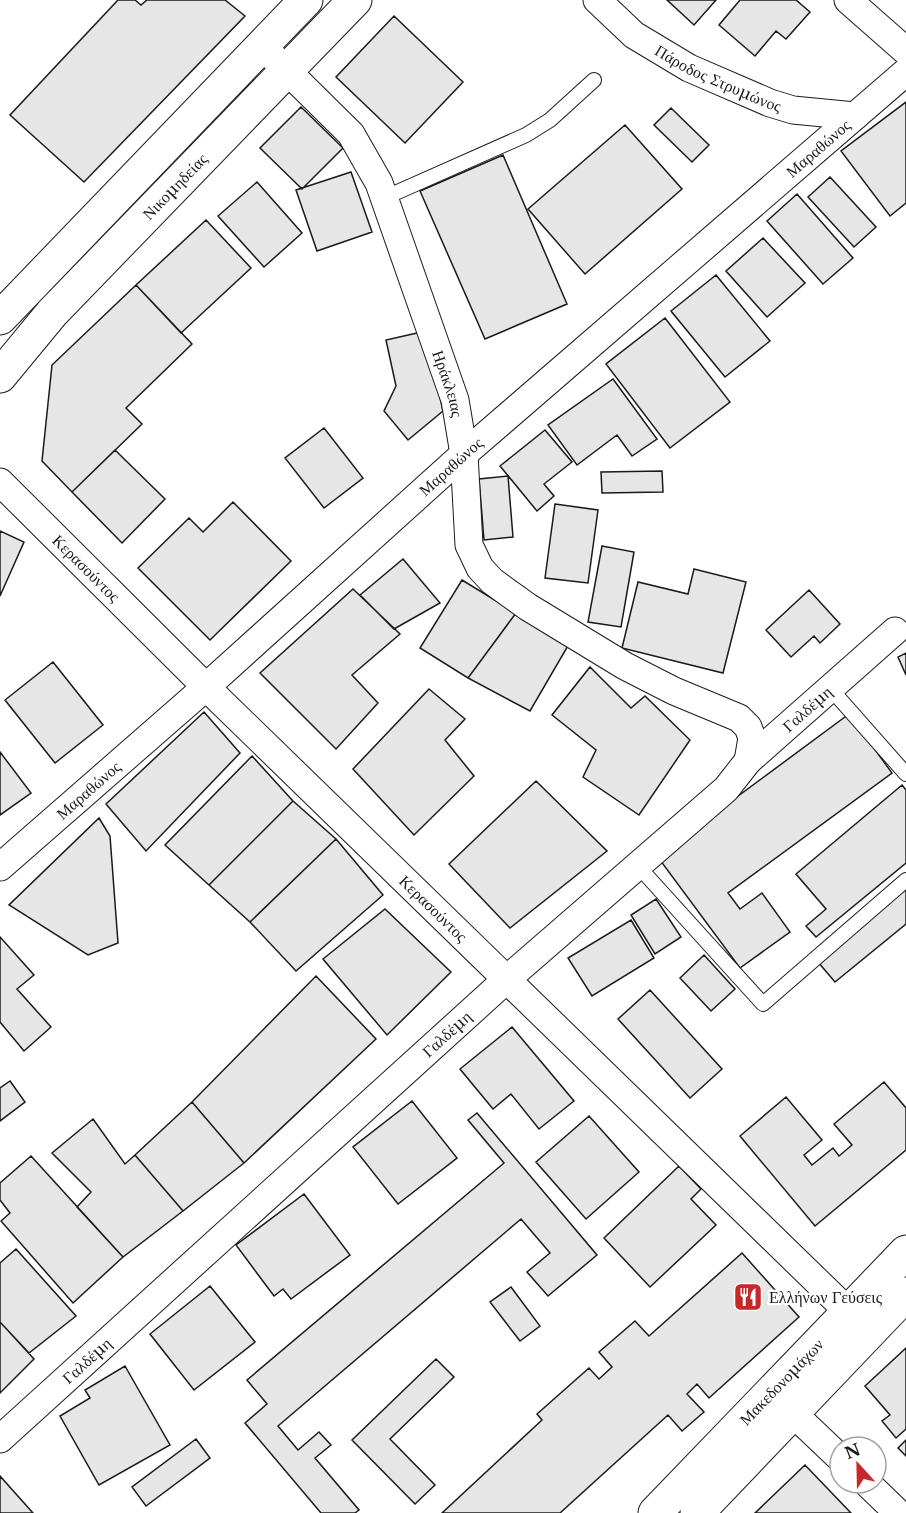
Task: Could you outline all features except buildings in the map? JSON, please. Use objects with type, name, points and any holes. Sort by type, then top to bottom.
[{"type":"street","name":"Νικομηδείας","points":[[0,318],[306,0]]},
{"type":"street","name":"Νικομηδείας","points":[[0,375],[52,313],[355,0]]},
{"type":"street","name":"Πάροδος Στρυμώνος","points":[[597,0],[623,27],[645,43],[699,72],[770,103],[793,110],[855,116]]},
{"type":"street","points":[[848,0],[906,51]]},
{"type":"street","name":"Ηράκλειας","points":[[262,45],[351,134],[365,155],[384,198],[455,399],[464,454],[469,545],[480,568],[492,581],[528,607],[625,666],[674,691],[732,714],[745,722],[752,738],[748,761]]},
{"type":"street","name":"Μαραθώνος","points":[[0,867],[206,687],[464,454],[906,72]]},
{"type":"street","name":"Κερασούντος","points":[[0,482],[206,687],[859,1322]]},
{"type":"street","name":"Γαλδέμη","points":[[0,1439],[507,979],[726,789],[748,761],[895,631]]},
{"type":"street","name":"Μακεδονομάχων","points":[[655,1513],[782,1402],[859,1322],[906,1251]]},
{"type":"street","name":"Μακεδονομάχων","points":[[859,1322],[906,1294]]},
{"type":"street","points":[[782,1402],[828,1446]]},
{"type":"street","name":"Μακεδονομάχων","points":[[697,1513],[782,1402]]},
{"type":"street","points":[[879,1495],[898,1513]]},
{"type":"lane","points":[[384,198],[526,135],[550,120],[594,80]]},
{"type":"lane","points":[[830,688],[906,774]]},
{"type":"lane","points":[[638,866],[763,1004],[906,880]]},
{"type":"place","name":"Ελλήνων Γεύσεις","points":[[748,1297]]}]
